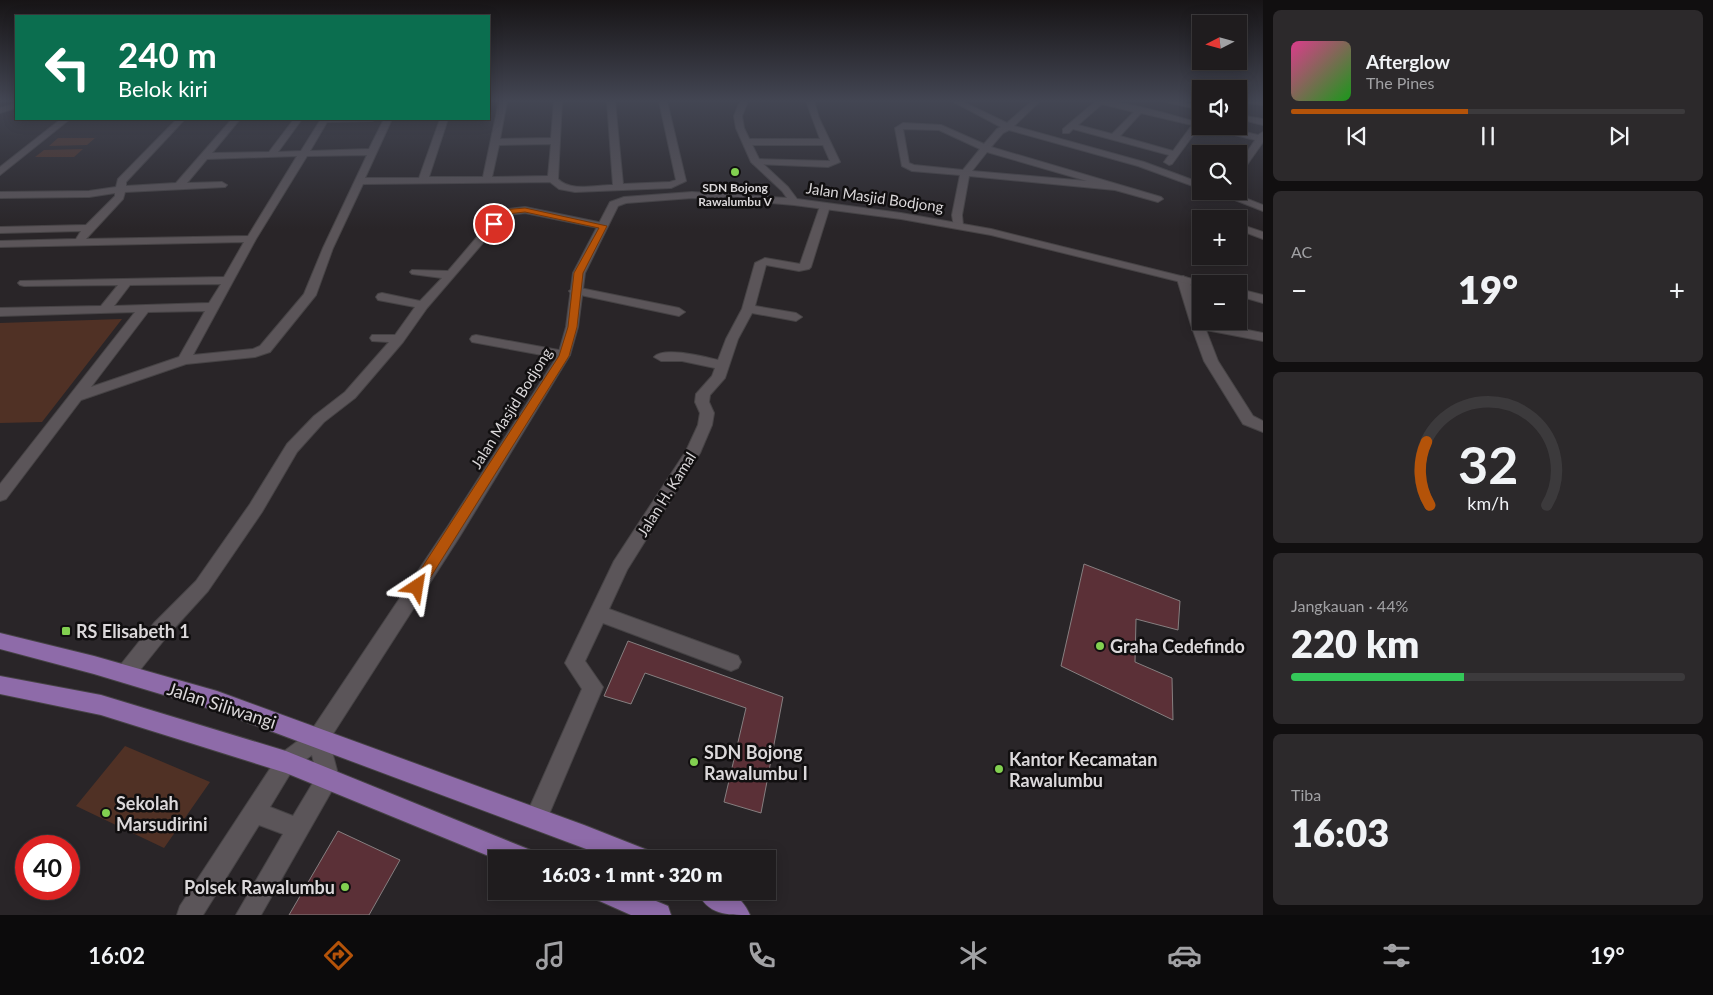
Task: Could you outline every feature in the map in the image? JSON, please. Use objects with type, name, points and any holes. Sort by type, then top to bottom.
[{"type":"main road","name":"Jalan Siliwangi","points":[[0,641],[125,674],[173,690],[217,701],[619,850]]},
{"type":"main road","points":[[0,685],[101,705],[286,762],[502,850]]},
{"type":"main road","points":[[624,900],[658,915]]},
{"type":"main road","points":[[719,900],[738,915]]},
{"type":"street","points":[[0,172],[35,144]]},
{"type":"street","points":[[78,242],[89,228],[120,197],[121,181],[156,144]]},
{"type":"street","points":[[180,186],[215,144]]},
{"type":"street","points":[[272,154],[280,144]]},
{"type":"street","points":[[184,360],[251,239],[310,144]]},
{"type":"street","points":[[75,397],[184,360],[255,352],[264,349],[310,294],[328,248],[377,144]]},
{"type":"street","points":[[423,182],[436,144]]},
{"type":"street","points":[[486,180],[494,144]]},
{"type":"street","points":[[556,144],[553,179],[556,184],[565,188],[671,185],[681,181],[672,144]]},
{"type":"street","points":[[614,144],[618,187]]},
{"type":"street","points":[[748,144],[756,162],[786,189],[794,202]]},
{"type":"street","points":[[756,162],[832,163],[835,159],[825,144]]},
{"type":"street","points":[[902,144],[905,164],[908,166],[965,174],[1116,187]]},
{"type":"street","points":[[975,144],[987,149],[1158,199]]},
{"type":"street","points":[[958,225],[957,215],[965,174],[991,144]]},
{"type":"street","points":[[1069,144],[1161,171],[1192,183]]},
{"type":"street","points":[[1138,144],[1175,154]]},
{"type":"street","points":[[1161,171],[1183,144]]},
{"type":"street","points":[[1247,158],[1257,144]]},
{"type":"street","points":[[205,156],[373,152]]},
{"type":"street","points":[[1250,153],[1263,156]]},
{"type":"street","points":[[359,181],[423,182],[553,179]]},
{"type":"street","points":[[0,195],[89,194],[119,189],[222,185]]},
{"type":"street","name":"Jalan Masjid Bodjong","points":[[286,762],[318,738],[454,531],[564,356],[574,319],[575,291],[579,273],[614,204],[624,200],[711,195],[825,206],[958,225],[1192,282]]},
{"type":"street","points":[[1244,200],[1263,208]]},
{"type":"street","name":"Jalan H. Kamal","points":[[536,818],[593,688],[574,663],[620,566],[693,453],[705,425],[707,413],[702,402],[703,394],[718,378],[732,339],[748,308],[762,262],[798,268],[806,266],[825,206]]},
{"type":"street","points":[[125,674],[161,628],[202,586],[256,508],[292,448],[319,419],[350,395],[399,339],[423,305],[504,212],[525,210],[603,226]]},
{"type":"street","points":[[0,230],[89,228]]},
{"type":"street","points":[[1247,229],[1263,236]]},
{"type":"street","points":[[0,244],[251,239]]},
{"type":"street","points":[[416,272],[451,275]]},
{"type":"street","points":[[1183,279],[1192,308]]},
{"type":"street","points":[[24,283],[228,280]]},
{"type":"street","points":[[105,309],[126,281]]},
{"type":"street","points":[[575,291],[679,312]]},
{"type":"street","points":[[1247,295],[1263,299]]},
{"type":"street","points":[[382,297],[423,305]]},
{"type":"street","points":[[0,312],[213,307]]},
{"type":"street","points":[[748,308],[796,317]]},
{"type":"street","points":[[0,495],[144,309]]},
{"type":"street","points":[[1199,330],[1208,356],[1248,420],[1263,427]]},
{"type":"street","points":[[1227,330],[1263,337]]},
{"type":"street","points":[[376,338],[399,339]]},
{"type":"street","points":[[476,339],[564,356]]},
{"type":"street","points":[[662,358],[682,357],[722,366]]},
{"type":"street","points":[[599,613],[731,662]]},
{"type":"street","points":[[248,915],[328,778],[318,738]]},
{"type":"street","points":[[189,915],[286,762]]},
{"type":"street","points":[[255,812],[299,828]]},
{"type":"shaded area","points":[[52,144],[88,144],[87,145],[49,146]]},
{"type":"shaded area","points":[[83,149],[74,157],[35,157],[44,150]]},
{"type":"shaded area","points":[[122,319],[42,422],[0,423],[0,323]]},
{"type":"shaded area","points":[[125,746],[210,782],[164,848],[76,806]]},
{"type":"building","name":"Graha Cedefindo","points":[[1084,564],[1180,601],[1178,630],[1136,619],[1135,662],[1172,678],[1173,720],[1061,666]]},
{"type":"building","points":[[628,641],[783,697],[761,813],[724,802],[746,708],[645,673],[631,704],[604,696]]},
{"type":"building","name":"Polsek Rawalumbu","points":[[338,831],[400,860],[369,915],[289,915]]},
{"type":"place","name":"SDN Bojong Rawalumbu V","points":[[735,172]]},
{"type":"place","name":"RS Elisabeth 1","points":[[66,631]]},
{"type":"place","name":"Graha Cedefindo","points":[[1100,646]]},
{"type":"place","name":"SDN Bojong Rawalumbu I","points":[[694,762]]},
{"type":"place","name":"Kantor Kecamatan Rawalumbu","points":[[999,769]]},
{"type":"place","name":"Sekolah Marsudirini","points":[[106,813]]},
{"type":"place","name":"Polsek Rawalumbu","points":[[345,887]]},
{"type":"route","points":[[417,587],[564,356],[572,327],[575,310],[575,291],[579,273],[603,226],[525,210],[504,212],[494,224]]}]
